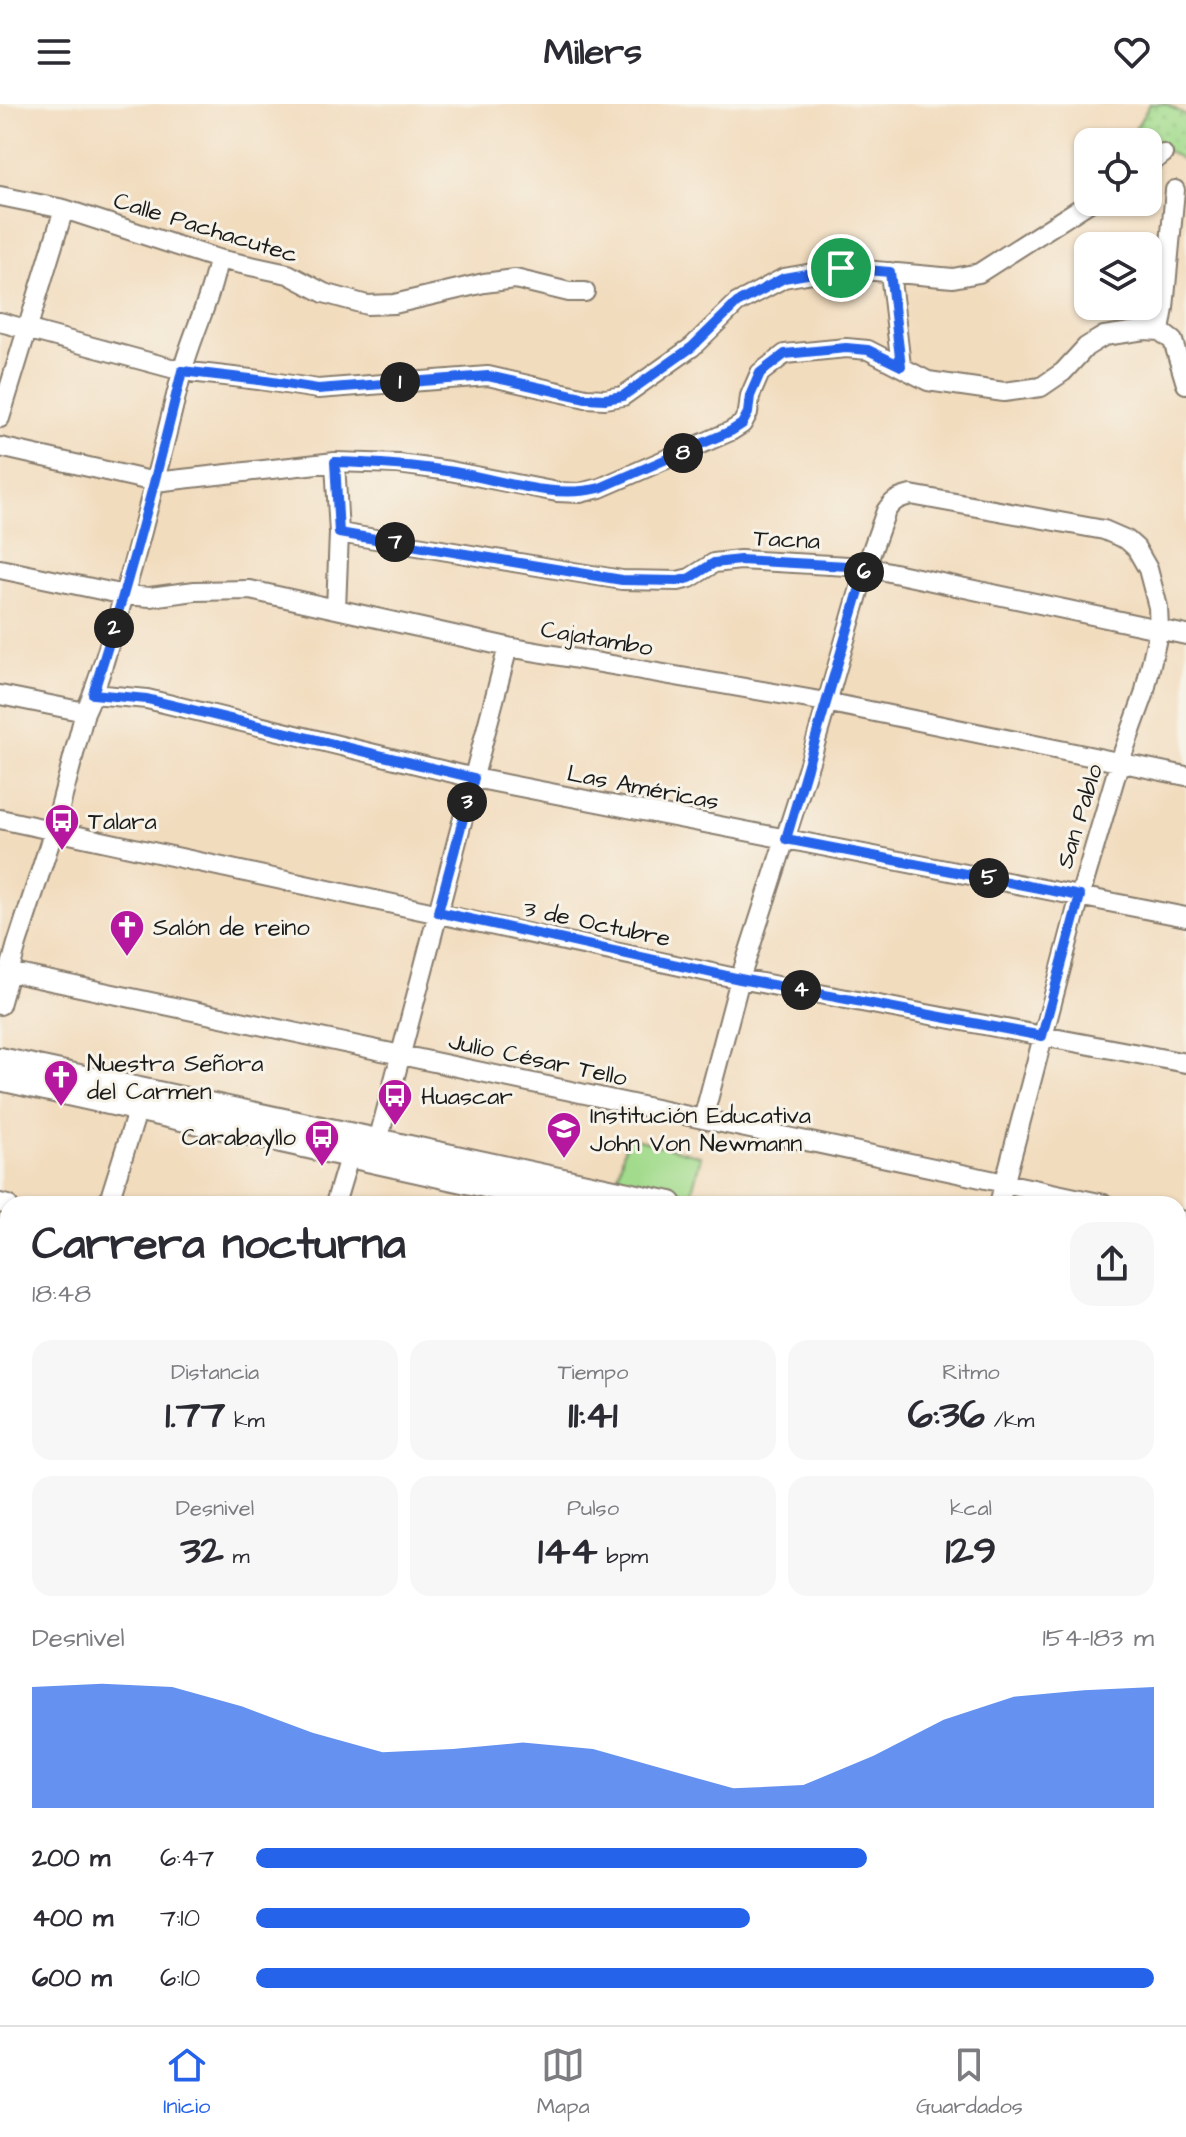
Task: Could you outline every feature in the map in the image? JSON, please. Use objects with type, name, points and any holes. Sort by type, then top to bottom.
[{"type":"street","points":[[1160,331],[1175,190]]},
{"type":"street","name":"Calle Pachacutec","points":[[0,196],[64,209],[218,259],[288,274],[324,293],[367,305],[394,304],[515,279],[569,292],[585,292]]},
{"type":"street","points":[[0,418],[64,209]]},
{"type":"street","points":[[0,322],[182,371],[318,389],[488,376],[586,398],[605,399],[623,396],[692,347],[737,303],[784,278],[841,268],[953,278],[979,273],[1074,212]]},
{"type":"street","points":[[0,1005],[9,972],[8,942],[54,830],[85,712],[125,595],[182,371],[215,280],[218,259]]},
{"type":"street","points":[[890,272],[901,366]]},
{"type":"street","points":[[0,447],[155,482],[335,462],[399,464],[557,492],[580,493],[600,488],[742,424],[760,373],[785,354],[846,348],[868,350],[928,381],[1004,392],[1041,387],[1063,372],[1086,347],[1104,336],[1160,331],[1173,341],[1186,384]]},
{"type":"street","points":[[335,462],[339,533],[336,609]]},
{"type":"street","name":"San Pablo","points":[[866,567],[891,502],[911,495],[1104,530],[1127,540],[1136,548],[1148,569],[1158,607],[1159,629],[1144,695],[1120,761],[1080,896],[1001,1196]]},
{"type":"street","name":"Tacna","points":[[339,533],[622,580],[678,581],[690,578],[714,563],[740,560],[866,567],[1186,635]]},
{"type":"street","points":[[703,1119],[740,979],[786,839],[866,567]]},
{"type":"street","name":"Cajatambo","points":[[0,569],[125,595],[150,597],[195,591],[250,590],[508,647],[826,702],[1186,776]]},
{"type":"street","points":[[378,1141],[508,647]]},
{"type":"street","name":"Las Américas","points":[[93,694],[147,699],[474,778],[1186,917]]},
{"type":"street","points":[[0,695],[85,712]]},
{"type":"street","name":"3 de Octubre","points":[[0,819],[740,979],[1186,1063]]},
{"type":"street","name":"Julio César Tello","points":[[9,972],[1066,1196]]},
{"type":"street","points":[[0,1060],[350,1154],[556,1196]]},
{"type":"street","points":[[0,1078],[378,1141],[558,1196]]},
{"type":"street","points":[[111,1196],[141,1100]]},
{"type":"street","points":[[337,1196],[350,1154]]},
{"type":"green space","points":[[1150,104],[1166,104],[1186,115],[1186,162],[1162,148],[1162,128],[1136,128]]},
{"type":"green space","points":[[627,1137],[701,1156],[691,1196],[678,1196],[617,1180]]},
{"type":"place","name":"Talara","points":[[62,852]]},
{"type":"place","name":"Salón de reino","points":[[127,958]]},
{"type":"place","name":"Nuestra Señora del Carmen","points":[[61,1108]]},
{"type":"place","name":"Huascar","points":[[395,1127]]},
{"type":"place","name":"Institución Educativa John Von Newmann","points":[[564,1160]]},
{"type":"place","name":"Carabayllo","points":[[322,1168]]},
{"type":"route","points":[[841,268],[890,272],[901,366],[868,350],[846,348],[785,354],[760,373],[742,424],[600,488],[580,493],[557,492],[399,464],[335,462],[339,533],[622,580],[678,581],[690,578],[714,563],[740,560],[866,567],[786,839],[1080,896],[1042,1036],[740,979],[438,912],[474,778],[147,699],[93,694],[125,595],[182,371],[318,389],[488,376],[586,398],[605,399],[623,396],[692,347],[737,303],[784,278],[841,268]]}]
